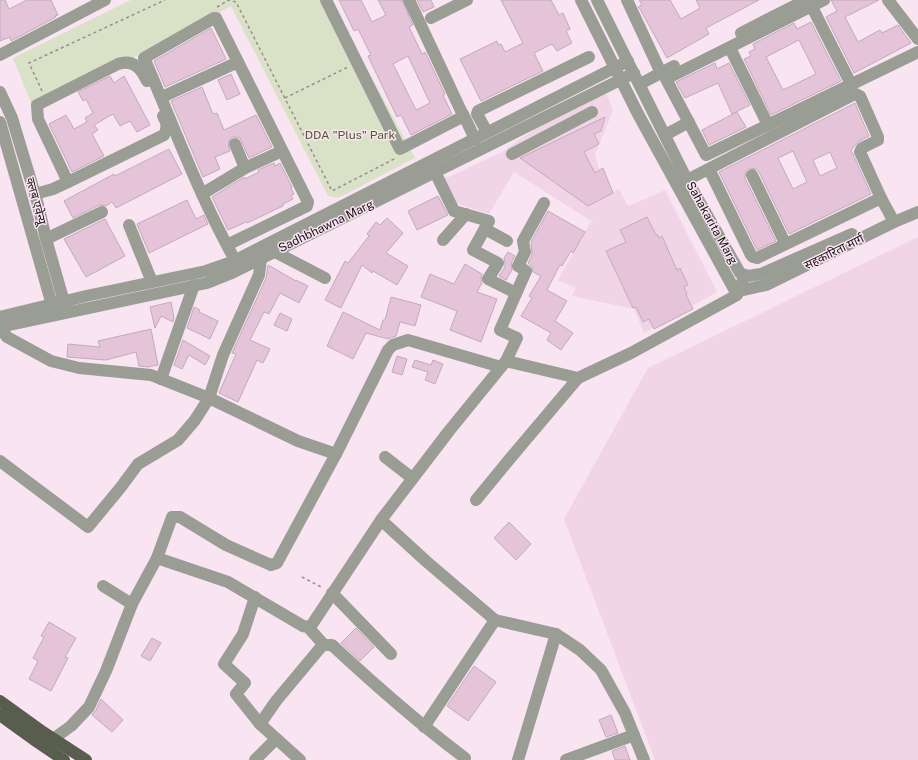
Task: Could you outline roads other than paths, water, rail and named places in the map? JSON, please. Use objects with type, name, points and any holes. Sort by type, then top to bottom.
[{"type":"main road","points":[[0,701],[53,739],[86,760]]},
{"type":"main road","points":[[0,715],[64,760]]},
{"type":"street","points":[[1,53],[105,0]]},
{"type":"street","points":[[326,0],[400,150],[462,117],[463,114]]},
{"type":"street","points":[[409,0],[475,139]]},
{"type":"street","points":[[431,18],[467,0]]},
{"type":"street","name":"Sahakarita Marg","points":[[581,0],[638,114],[730,282],[734,289],[744,290]]},
{"type":"street","name":"Sahakarita Marg","points":[[598,0],[687,180],[740,273],[748,276],[761,274],[893,219],[918,203]]},
{"type":"street","points":[[627,0],[662,73]]},
{"type":"street","points":[[824,0],[809,3],[730,48],[666,79],[706,155],[918,52]]},
{"type":"street","points":[[888,0],[918,39]]},
{"type":"street","points":[[809,3],[851,84]]},
{"type":"street","name":"Sadhbhawna Marg","points":[[65,307],[208,283],[261,259],[621,80],[637,79],[662,73],[809,3]]},
{"type":"street","points":[[227,244],[307,206],[308,202],[216,18],[214,18],[144,58],[162,97],[202,194],[227,244],[235,260]]},
{"type":"street","points":[[730,48],[768,125]]},
{"type":"street","points":[[487,132],[478,111],[589,57]]},
{"type":"street","name":"Sadhbhawna Marg","points":[[0,328],[53,310],[152,282],[206,271],[235,260],[628,61]]},
{"type":"street","points":[[35,194],[53,189],[68,182],[164,135],[167,129],[167,123],[141,69],[137,66],[124,62],[118,64],[37,105],[38,119],[68,182]]},
{"type":"street","points":[[162,97],[238,62]]},
{"type":"street","name":"क्लब एवेन्यू","points":[[0,92],[12,118],[35,194],[65,307]]},
{"type":"street","points":[[687,180],[856,94],[860,96],[878,136],[878,140],[876,142],[862,148],[860,152],[881,198],[893,219]]},
{"type":"street","points":[[570,105],[577,120]]},
{"type":"street","points":[[512,154],[592,112]]},
{"type":"street","name":"क्लब एवेन्यू","points":[[0,122],[2,137],[53,310]]},
{"type":"street","points":[[665,135],[689,122]]},
{"type":"street","points":[[235,144],[245,168]]},
{"type":"street","points":[[202,194],[245,168],[282,151]]},
{"type":"street","points":[[709,169],[754,257],[756,258],[881,198]]},
{"type":"street","points":[[435,172],[454,211],[489,221],[473,250],[498,263],[488,279],[516,294]]},
{"type":"street","points":[[752,175],[786,243]]},
{"type":"street","points":[[308,627],[311,626],[381,520],[412,478],[503,364],[517,338],[500,330],[526,271],[518,266],[525,252],[523,241],[544,203]]},
{"type":"street","points":[[46,239],[102,212]]},
{"type":"street","name":"सहकारिता मार्ग","points":[[578,378],[631,353],[744,290],[766,285],[893,219],[918,212]]},
{"type":"street","points":[[443,240],[466,214]]},
{"type":"street","points":[[129,225],[152,282]]},
{"type":"street","points":[[485,229],[507,241]]},
{"type":"street","points":[[275,252],[325,278]]},
{"type":"street","points":[[0,461],[88,527],[138,464],[178,440],[196,420],[209,398],[223,356],[260,275],[261,259]]},
{"type":"street","points":[[744,290],[745,275]]},
{"type":"street","points":[[161,379],[194,285]]},
{"type":"street","name":"Sadhbhawna Marg","points":[[0,317],[53,310]]},
{"type":"street","points":[[0,328],[7,337],[50,361],[79,368],[151,375],[209,398],[298,441],[336,454]]},
{"type":"street","points":[[53,739],[71,726],[89,707],[106,671],[132,604],[157,558],[171,519],[175,516],[180,517],[226,545],[270,565],[277,563],[336,454],[388,350],[393,345],[408,340],[503,364],[578,378],[476,500]]},
{"type":"street","points":[[385,457],[412,478]]},
{"type":"street","points":[[381,520],[426,562],[495,620],[556,634],[580,650],[601,670],[626,713],[644,760]]},
{"type":"street","points":[[157,558],[228,582],[303,626],[308,627],[324,645]]},
{"type":"street","points":[[103,586],[132,604]]},
{"type":"street","points":[[332,593],[391,654]]},
{"type":"street","points":[[255,597],[242,634],[224,664],[245,683],[236,694],[260,724],[300,760]]},
{"type":"street","points":[[424,728],[495,620]]},
{"type":"street","points":[[518,760],[556,634]]},
{"type":"street","points":[[260,724],[276,701],[321,647],[324,645],[332,645],[382,692],[424,728],[465,758]]},
{"type":"street","points":[[566,760],[634,735]]},
{"type":"street","points":[[255,760],[276,739]]},
{"type":"park label","name":"DDA \"Plus\" Park","points":[[350,135]]}]
